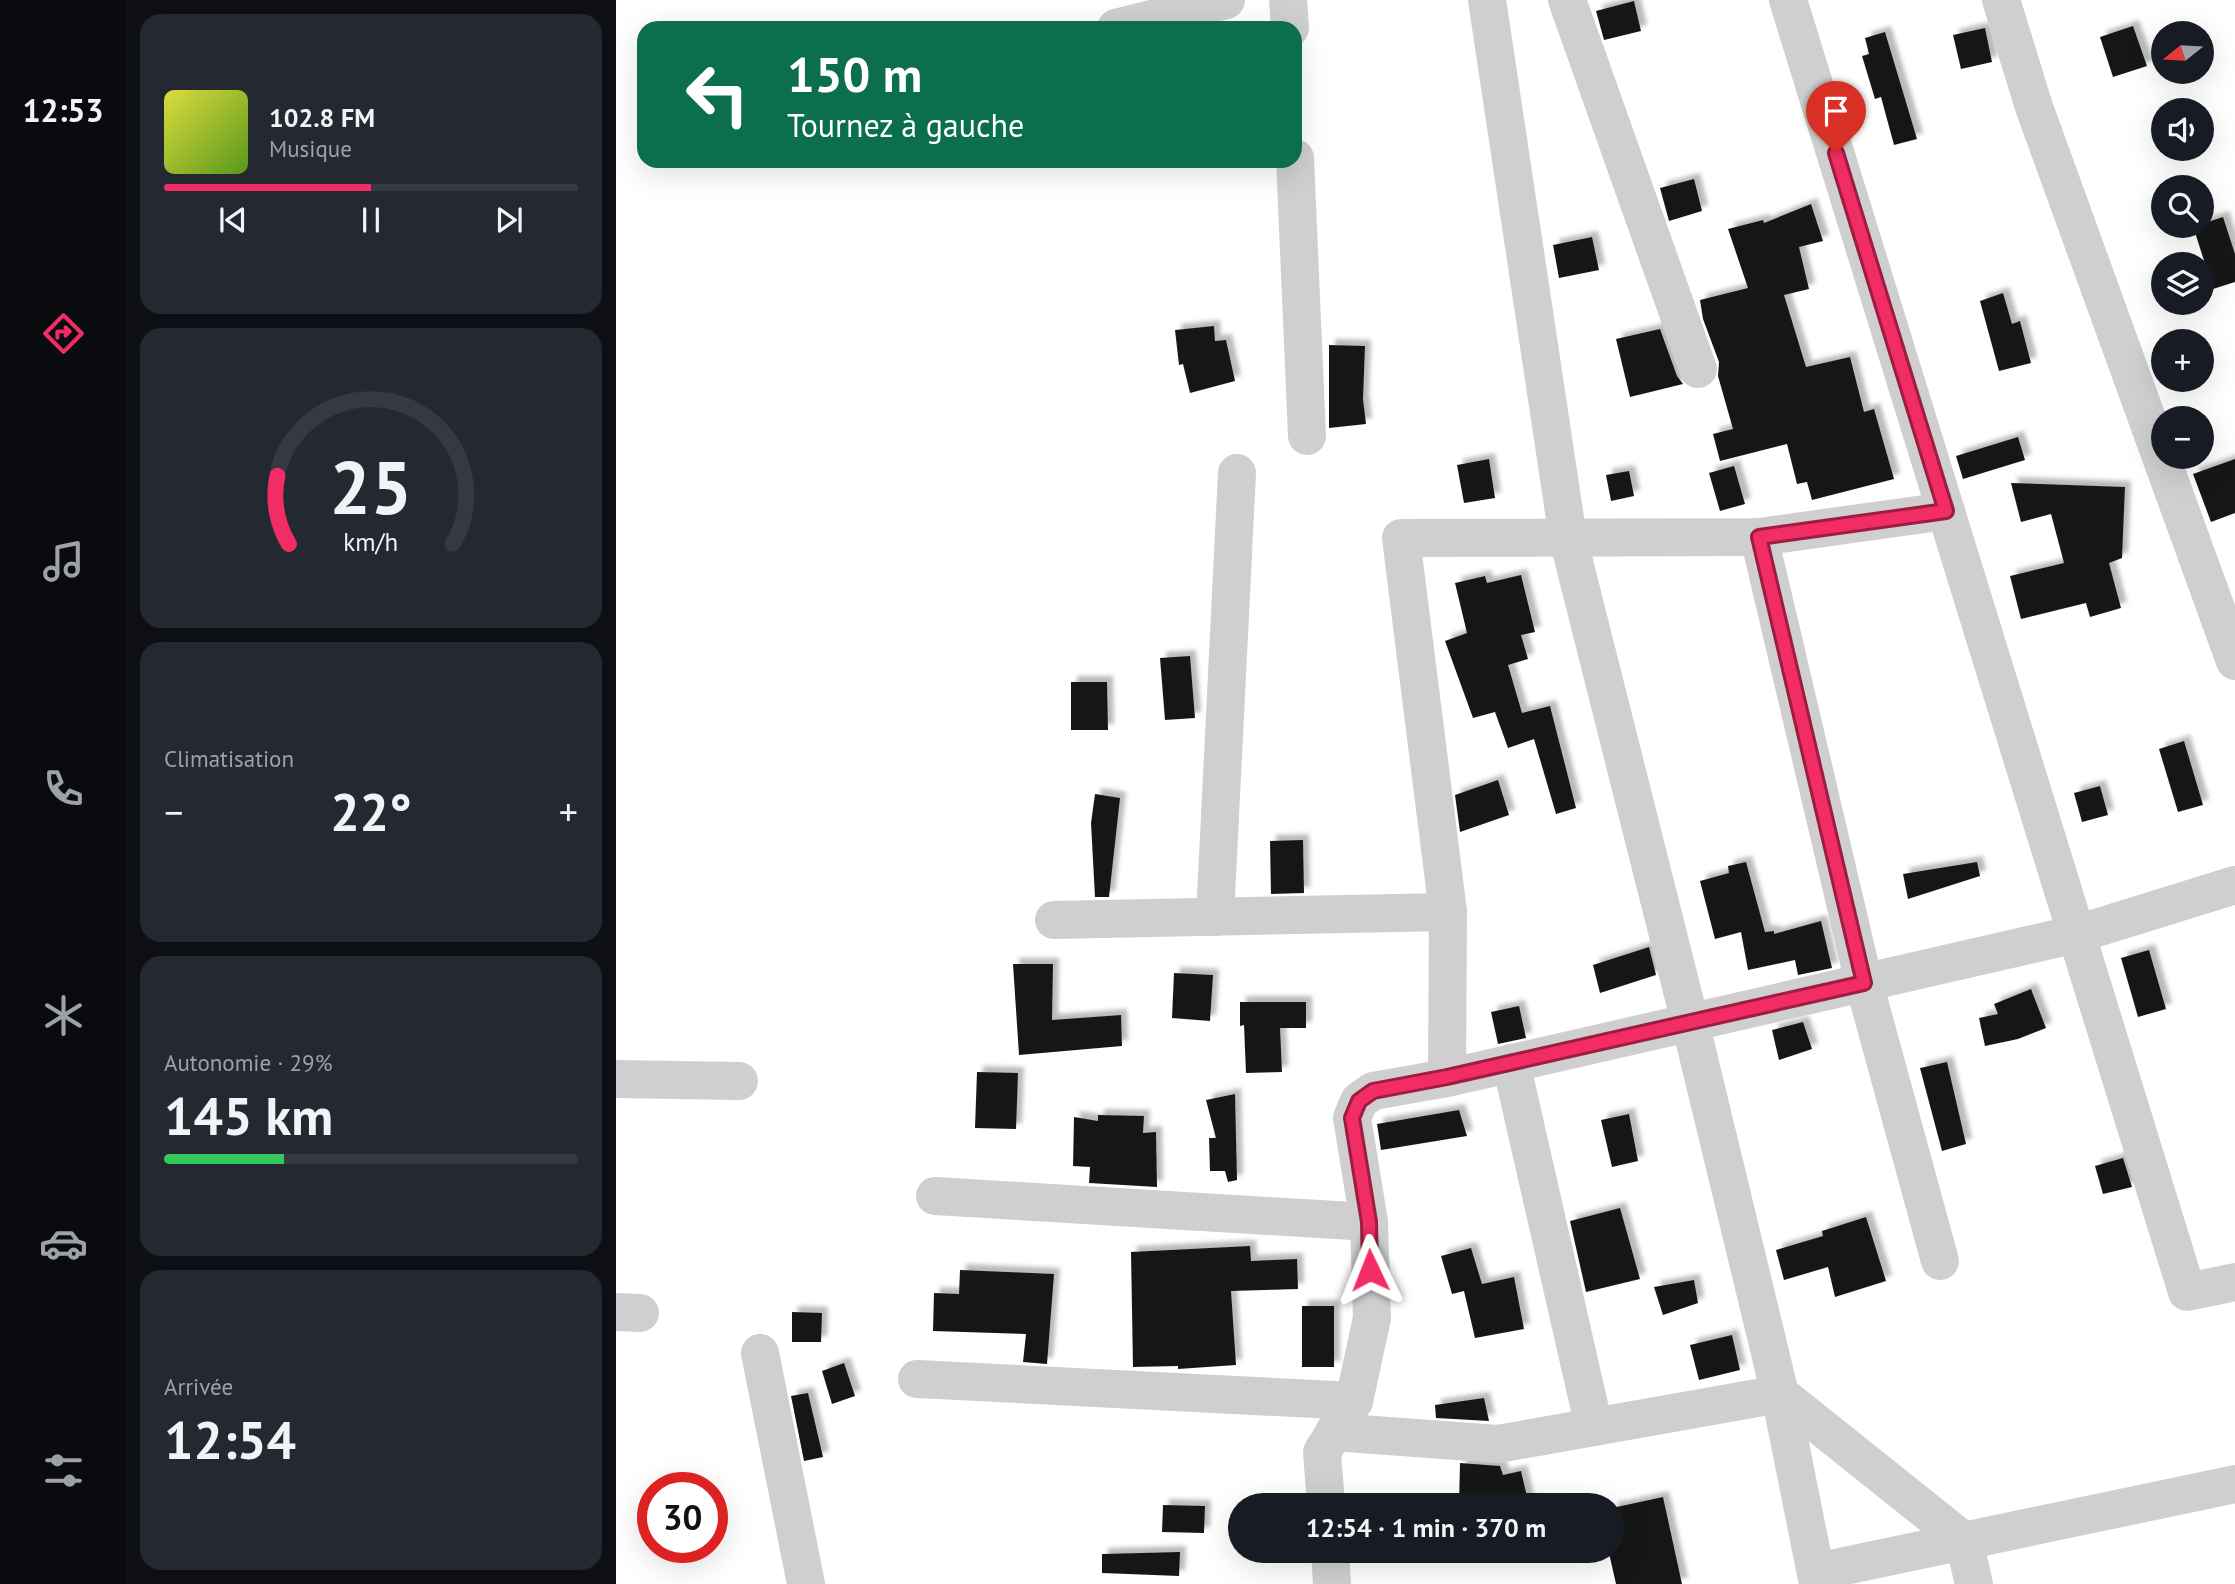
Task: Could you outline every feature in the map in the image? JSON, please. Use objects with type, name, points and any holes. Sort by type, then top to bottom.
[{"type":"street","points":[[1144,21],[1226,0]]},
{"type":"street","points":[[1288,0],[1290,21]]},
{"type":"street","points":[[1487,0],[1568,538],[1780,1394],[1817,1578],[1964,1541],[2235,1484]]},
{"type":"street","points":[[1567,0],[1698,369]]},
{"type":"street","points":[[1788,0],[2187,1292],[2235,1283]]},
{"type":"street","points":[[2001,0],[2034,107],[2235,661]]},
{"type":"street","points":[[1295,168],[1307,436]]},
{"type":"street","points":[[1215,917],[1237,473]]},
{"type":"street","points":[[1447,1077],[1448,912],[1401,538],[1759,537],[1946,511]]},
{"type":"street","points":[[1759,537],[1864,983],[1940,1261]]},
{"type":"street","points":[[1325,1493],[1322,1452],[1344,1416],[1372,1318],[1369,1222],[1352,1118],[1359,1101],[1373,1091],[1511,1063],[2077,934],[2235,885]]},
{"type":"street","points":[[1054,920],[1448,912]]},
{"type":"street","points":[[1511,1063],[1594,1427]]},
{"type":"street","points":[[616,1079],[739,1081]]},
{"type":"street","points":[[935,1196],[1369,1222]]},
{"type":"street","points":[[760,1353],[806,1584]]},
{"type":"street","points":[[917,1379],[1344,1416],[1498,1444],[1780,1394],[1964,1541],[1974,1584]]},
{"type":"street","points":[[1331,1563],[1332,1584]]},
{"type":"building","points":[[1634,1],[1641,31],[1604,40],[1596,11]]},
{"type":"building","points":[[2133,26],[2147,66],[2113,77],[2100,37]]},
{"type":"building","points":[[1985,28],[1992,62],[1961,69],[1953,35]]},
{"type":"building","points":[[1885,32],[1917,139],[1894,145],[1881,97],[1875,99],[1862,56],[1869,54],[1865,38]]},
{"type":"building","points":[[1694,179],[1702,211],[1669,221],[1660,188]]},
{"type":"building","points":[[1811,204],[1823,241],[1799,247],[1809,289],[1784,295],[1806,367],[1850,357],[1864,412],[1874,409],[1894,479],[1812,500],[1807,482],[1797,484],[1787,444],[1720,461],[1713,434],[1733,429],[1718,376],[1719,362],[1703,319],[1700,300],[1748,288],[1728,229],[1763,220],[1764,223]]},
{"type":"building","points":[[2223,217],[2235,254],[2235,282],[2214,289],[2214,252],[2201,252],[2197,238],[2214,238],[2214,220]]},
{"type":"building","points":[[1592,237],[1599,270],[1559,278],[1553,245]]},
{"type":"building","points":[[2003,293],[2012,324],[2020,321],[2031,363],[1999,371],[1980,301]]},
{"type":"building","points":[[1214,326],[1215,341],[1226,340],[1235,381],[1190,393],[1183,364],[1179,365],[1175,330]]},
{"type":"building","points":[[1660,329],[1677,376],[1683,384],[1630,397],[1616,339]]},
{"type":"building","points":[[1329,345],[1365,346],[1363,399],[1366,424],[1329,428]]},
{"type":"building","points":[[2018,437],[2025,460],[1963,479],[1956,456]]},
{"type":"building","points":[[1489,459],[1495,498],[1464,503],[1457,465]]},
{"type":"building","points":[[2235,459],[2235,513],[2211,522],[2193,474],[2214,469],[2214,466]]},
{"type":"building","points":[[1734,466],[1745,504],[1720,511],[1709,473]]},
{"type":"building","points":[[1629,471],[1634,496],[1611,501],[1606,475]]},
{"type":"building","points":[[2011,483],[2125,487],[2122,558],[2109,563],[2121,608],[2090,617],[2086,603],[2021,619],[2010,576],[2064,563],[2051,514],[2021,522]]},
{"type":"building","points":[[1521,575],[1535,632],[1521,635],[1528,659],[1508,665],[1522,713],[1550,706],[1576,808],[1556,814],[1534,739],[1508,748],[1495,712],[1473,718],[1445,641],[1467,633],[1455,583],[1485,576],[1487,583]]},
{"type":"building","points":[[1190,656],[1195,718],[1165,720],[1160,658]]},
{"type":"building","points":[[1071,682],[1107,682],[1108,730],[1071,730]]},
{"type":"building","points":[[2184,741],[2203,805],[2178,812],[2159,749]]},
{"type":"building","points":[[1498,780],[1509,815],[1460,832],[1455,795]]},
{"type":"building","points":[[2100,786],[2108,815],[2082,822],[2074,793]]},
{"type":"building","points":[[1095,794],[1120,798],[1109,897],[1095,897],[1091,823]]},
{"type":"building","points":[[1303,840],[1304,893],[1271,894],[1270,841]]},
{"type":"building","points":[[1746,862],[1765,932],[1774,931],[1774,934],[1821,921],[1832,968],[1798,975],[1795,960],[1748,970],[1741,932],[1715,939],[1700,881],[1729,873],[1728,866]]},
{"type":"building","points":[[1977,862],[1980,876],[1908,899],[1903,874]]},
{"type":"building","points":[[1649,947],[1656,975],[1600,993],[1593,965]]},
{"type":"building","points":[[2149,950],[2166,1009],[2138,1017],[2121,958]]},
{"type":"building","points":[[1013,964],[1053,964],[1052,1020],[1121,1015],[1122,1046],[1019,1055]]},
{"type":"building","points":[[1174,973],[1213,975],[1210,1021],[1172,1018]]},
{"type":"building","points":[[2031,989],[2046,1028],[2018,1039],[1985,1046],[1979,1018],[1998,1014],[1994,1004]]},
{"type":"building","points":[[1240,1002],[1306,1002],[1306,1028],[1280,1028],[1282,1072],[1246,1073]]},
{"type":"building","points":[[1519,1006],[1526,1038],[1498,1044],[1491,1012]]},
{"type":"building","points":[[1803,1022],[1812,1049],[1779,1060],[1772,1030]]},
{"type":"building","points":[[1947,1062],[1966,1144],[1942,1151],[1920,1068]]},
{"type":"building","points":[[977,1072],[1018,1073],[1016,1129],[975,1128]]},
{"type":"building","points":[[1235,1094],[1237,1180],[1228,1182],[1225,1171],[1210,1171],[1209,1138],[1216,1138],[1206,1100]]},
{"type":"building","points":[[1459,1110],[1467,1136],[1381,1150],[1377,1124]]},
{"type":"building","points":[[1629,1114],[1638,1161],[1612,1167],[1601,1120]]},
{"type":"building","points":[[1098,1115],[1144,1116],[1143,1133],[1156,1132],[1157,1187],[1089,1183],[1090,1167],[1073,1166],[1074,1117],[1098,1121]]},
{"type":"building","points":[[2123,1158],[2132,1187],[2103,1194],[2095,1166]]},
{"type":"building","points":[[1620,1208],[1640,1279],[1586,1292],[1570,1221]]},
{"type":"building","points":[[1866,1217],[1886,1281],[1835,1297],[1828,1267],[1784,1280],[1776,1250],[1823,1236],[1822,1231]]},
{"type":"building","points":[[1250,1246],[1251,1261],[1297,1259],[1298,1289],[1231,1291],[1236,1365],[1178,1369],[1178,1366],[1133,1367],[1131,1252]]},
{"type":"building","points":[[1471,1248],[1482,1284],[1514,1277],[1524,1329],[1475,1338],[1464,1291],[1452,1294],[1441,1256]]},
{"type":"building","points":[[960,1270],[1054,1274],[1047,1364],[1023,1362],[1026,1334],[933,1331],[934,1293],[959,1294]]},
{"type":"building","points":[[1694,1280],[1698,1303],[1663,1315],[1654,1287]]},
{"type":"building","points":[[1302,1306],[1334,1306],[1334,1367],[1302,1367]]},
{"type":"building","points":[[792,1312],[822,1313],[821,1342],[792,1342]]},
{"type":"building","points":[[1732,1335],[1740,1370],[1699,1380],[1690,1345]]},
{"type":"building","points":[[844,1363],[855,1396],[832,1404],[822,1371]]},
{"type":"building","points":[[808,1393],[823,1457],[804,1461],[791,1396]]},
{"type":"building","points":[[1484,1398],[1489,1421],[1436,1418],[1435,1405]]},
{"type":"building","points":[[1460,1463],[1500,1466],[1503,1475],[1521,1471],[1526,1493],[1459,1493]]},
{"type":"building","points":[[1663,1497],[1682,1584],[1616,1584],[1611,1563],[1624,1563],[1624,1505]]},
{"type":"building","points":[[1163,1505],[1205,1506],[1204,1533],[1162,1532]]},
{"type":"building","points":[[1180,1552],[1179,1576],[1102,1573],[1102,1554]]},
{"type":"route","points":[[1370,1270],[1369,1222],[1352,1118],[1359,1101],[1373,1091],[1447,1077],[1864,983],[1759,537],[1946,511],[1836,153]]}]
